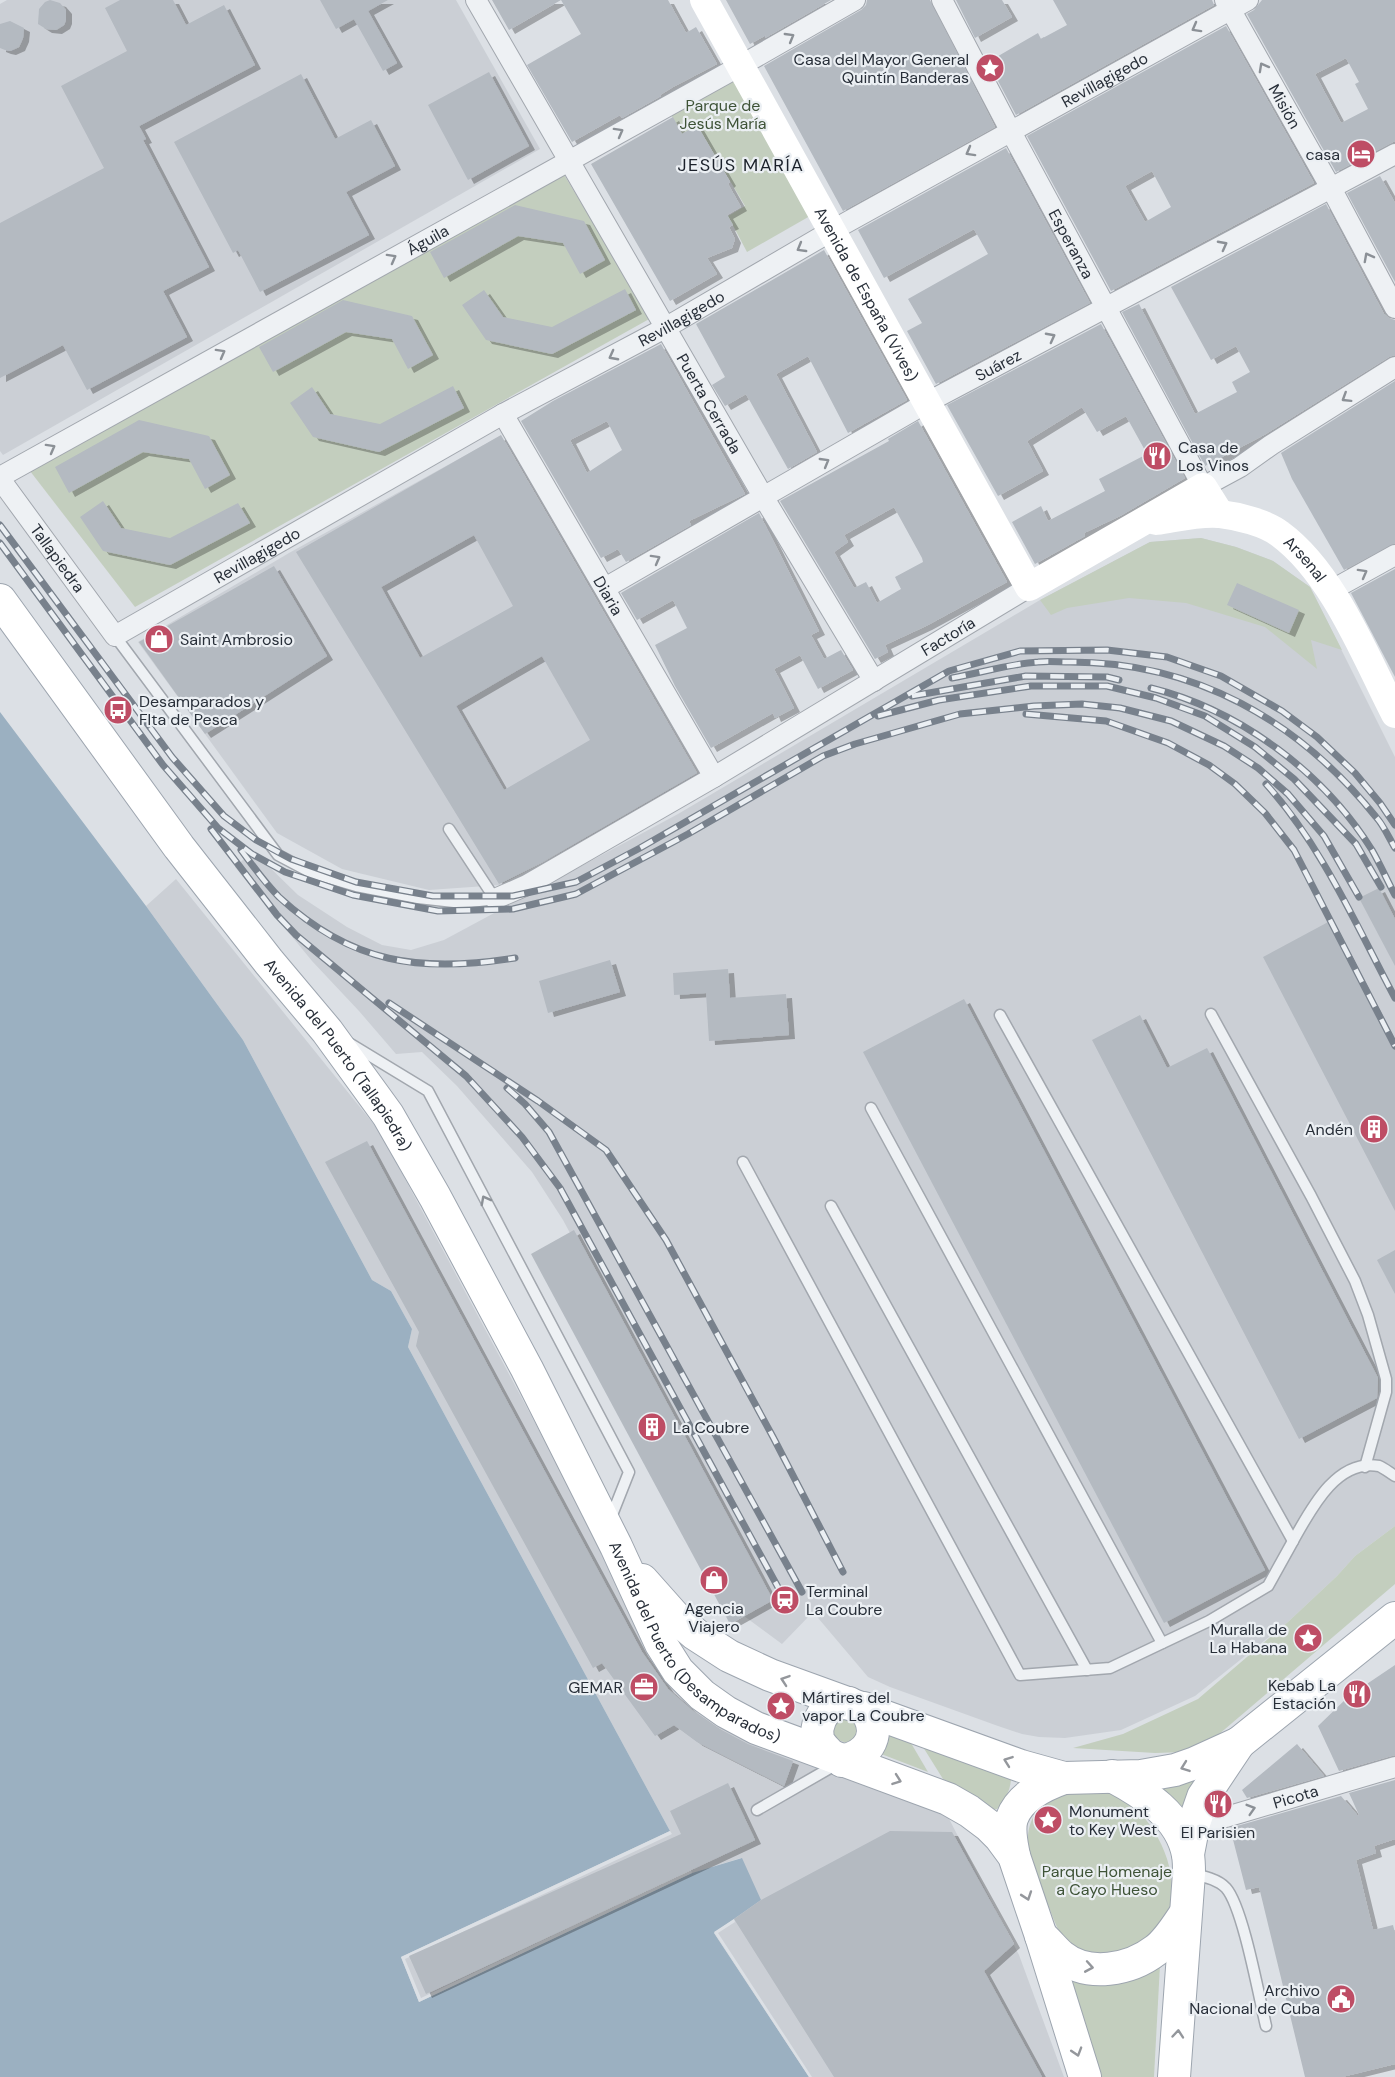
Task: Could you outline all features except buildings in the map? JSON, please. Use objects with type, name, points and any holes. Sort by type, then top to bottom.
[{"type":"main road","name":"Avenida del Puerto (Tallapiedra)","points":[[0,600],[179,847],[269,963],[327,1032],[388,1115],[435,1197],[527,1369],[612,1538]]},
{"type":"main road","name":"Avenida del Puerto (Desamparados)","points":[[612,1538],[652,1592],[695,1634],[729,1656],[770,1675],[1022,1766],[1064,1778],[1141,1776],[1175,1770],[1239,1743]]},
{"type":"main road","name":"Avenida del Puerto (Desamparados)","points":[[612,1538],[661,1644],[678,1671],[702,1695],[726,1712],[756,1728],[948,1799],[969,1811],[1000,1837],[1014,1856],[1085,2077]]},
{"type":"main road","points":[[1174,2077],[1189,1863],[1194,1823],[1203,1797],[1239,1743],[1395,1618]]},
{"type":"main road","points":[[836,1704],[857,1706],[870,1717],[873,1733],[870,1743],[862,1753],[853,1758],[836,1758],[819,1742],[817,1735],[819,1724],[829,1708],[836,1704]]},
{"type":"main road","points":[[1112,1776],[1136,1788],[1162,1810],[1176,1826],[1189,1863]]},
{"type":"main road","points":[[1014,1856],[1011,1835],[1012,1818],[1031,1793],[1064,1778]]},
{"type":"main road","points":[[1041,1936],[1062,1957],[1075,1964],[1088,1969],[1118,1967],[1128,1965],[1156,1950],[1168,1938],[1185,1914]]},
{"type":"street","name":"Puerta Cerrada","points":[[476,0],[764,498],[874,681]]},
{"type":"street","name":"Avenida de España (Vives)","points":[[704,0],[1029,586]]},
{"type":"street","name":"Águila","points":[[0,478],[855,0]]},
{"type":"street","name":"Esperanza","points":[[942,0],[1203,488]]},
{"type":"street","name":"Revillagigedo","points":[[116,636],[503,414],[665,328],[833,230],[1235,3]]},
{"type":"street","name":"Misión","points":[[1235,3],[1395,308]]},
{"type":"street","name":"Suárez","points":[[605,588],[928,402],[1395,154]]},
{"type":"street","name":"Factoría","points":[[495,899],[527,885],[714,777],[1029,586],[1240,467],[1395,367]]},
{"type":"street","name":"Diaria","points":[[503,414],[714,777]]},
{"type":"street","name":"Tallapiedra","points":[[0,478],[116,636]]},
{"type":"street","points":[[1203,488],[1220,514]]},
{"type":"street","name":"Arsenal","points":[[1139,524],[1203,514],[1220,514],[1246,519],[1279,532],[1305,556],[1332,590],[1395,713]]},
{"type":"street","points":[[1332,590],[1395,555]]},
{"type":"street","name":"Picota","points":[[1194,1823],[1226,1817],[1395,1767]]},
{"type":"lane","points":[[116,636],[278,855],[312,873],[356,886],[418,898],[463,903],[495,899],[449,828]]},
{"type":"lane","points":[[1211,1014],[1316,1205],[1355,1281],[1368,1315],[1386,1379],[1386,1392],[1365,1467]]},
{"type":"lane","points":[[1000,1015],[1293,1541]]},
{"type":"lane","points":[[327,1032],[375,1057],[428,1090],[629,1473],[612,1538]]},
{"type":"lane","points":[[871,1108],[1162,1643]]},
{"type":"lane","points":[[743,1162],[1020,1676],[1110,1668],[1209,1621],[1268,1586],[1325,1489],[1354,1467],[1380,1466],[1395,1476]]},
{"type":"lane","points":[[831,1206],[1087,1670]]},
{"type":"lane","points":[[757,1810],[836,1758]]},
{"type":"lane","points":[[1189,1863],[1206,1877],[1226,1887],[1237,1907],[1266,2026]]},
{"type":"shaded area","points":[[7,0],[456,0],[540,149],[3,455],[0,451],[0,4]]},
{"type":"shaded area","points":[[500,436],[700,778],[500,885],[429,890],[342,869],[277,833],[138,642],[289,553]]},
{"type":"shaded area","points":[[1201,538],[1236,547],[1273,561],[1310,587],[1395,757],[1395,1526],[1355,1556],[1289,1621],[1195,1696],[1121,1730],[1065,1738],[1039,1737],[998,1726],[868,1677],[813,1612],[782,1644],[744,1616],[769,1602],[563,1220],[532,1172],[457,1086],[422,1052],[396,1054],[312,961],[235,867],[253,851],[298,895],[347,927],[382,945],[411,950],[444,940],[678,814],[1040,600],[1150,542]]},
{"type":"shaded area","points":[[176,879],[380,1132],[622,1586],[670,1670],[944,1809],[1019,1955],[1064,2077],[809,2077],[714,1932],[760,1900],[741,1858],[692,1873],[419,2002],[401,1957],[670,1831],[408,1347],[412,1329],[391,1291],[372,1280],[243,1040],[146,906]]},
{"type":"green space","name":"Parque de Jesús María","points":[[733,77],[810,216],[747,252],[728,216],[745,206],[697,125],[682,134],[669,111]]},
{"type":"green space","points":[[563,173],[651,318],[135,607],[30,471]]},
{"type":"green space","points":[[1201,538],[1236,547],[1273,561],[1310,587],[1342,650],[1311,640],[1317,669],[1265,627],[1186,603],[1129,598],[1067,608],[1051,615],[1040,600],[1150,542]]},
{"type":"green space","points":[[1395,1526],[1395,1584],[1218,1735],[1184,1752],[1155,1753],[1073,1748],[1123,1734],[1198,1699],[1289,1621],[1355,1556]]},
{"type":"green space","points":[[845,1717],[860,1724],[858,1741],[847,1743],[835,1739],[828,1725]]},
{"type":"green space","points":[[886,1729],[908,1738],[928,1772],[876,1752]]},
{"type":"green space","points":[[918,1739],[1006,1775],[1011,1780],[1009,1788],[997,1809],[990,1810],[964,1790],[943,1779]]},
{"type":"green space","points":[[1218,1761],[1187,1796],[1178,1819],[1155,1792],[1161,1783]]},
{"type":"green space","name":"Parque Homenaje a Cayo Hueso","points":[[1067,1790],[1112,1793],[1127,1802],[1141,1814],[1153,1830],[1163,1847],[1169,1866],[1172,1885],[1170,1903],[1164,1920],[1144,1942],[1117,1956],[1107,1957],[1086,1952],[1074,1948],[1066,1941],[1057,1927],[1029,1856],[1030,1825],[1037,1812],[1049,1800]]},
{"type":"green space","points":[[1160,1965],[1154,2077],[1095,2077],[1061,1969]]},
{"type":"water","points":[[0,712],[146,906],[243,1040],[372,1280],[391,1291],[412,1329],[408,1347],[670,1831],[401,1957],[419,2002],[692,1873],[742,1858],[761,1900],[714,1933],[809,2077],[0,2077]]},
{"type":"pier","points":[[670,1831],[672,1834],[405,1959],[421,1998],[691,1870],[692,1873],[419,2002],[401,1957]]},
{"type":"pier","points":[[734,1919],[735,1922],[718,1933],[812,2077],[809,2077],[714,1932]]},
{"type":"railway","points":[[0,525],[172,757],[224,816],[256,840],[291,859],[356,882],[433,896],[513,896],[576,882],[640,848],[949,671],[1020,651],[1107,650],[1167,657],[1221,676],[1282,711],[1317,737],[1355,773],[1395,825]]},
{"type":"railway","points":[[0,543],[163,765],[218,828],[252,854],[285,872],[353,895],[438,911],[513,909],[576,894],[688,834],[823,756],[855,744],[960,714],[1034,706],[1082,704],[1120,708],[1171,721],[1224,746],[1258,768],[1288,794],[1324,836],[1359,897]]},
{"type":"railway","points":[[952,678],[1027,663],[1070,662],[1116,665],[1160,673],[1201,685],[1241,703],[1278,725],[1313,752],[1346,782],[1376,817],[1395,848]]},
{"type":"railway","points":[[912,696],[1026,676],[1107,677],[1119,680]]},
{"type":"railway","points":[[878,716],[939,700],[1031,686],[1107,686],[1156,698],[1205,716],[1255,747],[1294,779],[1356,844],[1381,887]]},
{"type":"railway","points":[[1151,688],[1184,698],[1216,712],[1277,748],[1330,795],[1352,822],[1372,850],[1395,895]]},
{"type":"railway","points":[[1026,714],[1106,721],[1168,743],[1209,765],[1235,784],[1265,813],[1294,850],[1395,1046]]},
{"type":"railway","points":[[1266,784],[1286,808],[1321,860],[1395,998]]},
{"type":"railway","points":[[211,829],[277,915],[296,935],[466,1076],[522,1137],[560,1188],[785,1600]]},
{"type":"railway","points":[[241,850],[279,897],[333,937],[361,950],[418,963],[448,964],[515,958]]},
{"type":"railway","points":[[389,1003],[538,1101],[606,1150],[666,1240],[843,1572]]},
{"type":"railway","points":[[507,1088],[525,1104],[549,1132],[802,1592]]},
{"type":"place","name":"Casa del Mayor General Quintín Banderas","points":[[990,68]]},
{"type":"place","name":"casa","points":[[1361,154]]},
{"type":"place","name":"Casa de Los Vinos","points":[[1157,456]]},
{"type":"place","name":"Saint Ambrosio","points":[[159,639]]},
{"type":"place","name":"Desamparados y Flta de Pesca","points":[[118,710]]},
{"type":"place","name":"Andén","points":[[1374,1129]]},
{"type":"place","name":"La Coubre","points":[[652,1427]]},
{"type":"place","name":"Agencia Viajero","points":[[714,1580]]},
{"type":"place","name":"Terminal La Coubre","points":[[785,1600]]},
{"type":"place","name":"Muralla de La Habana","points":[[1308,1638]]},
{"type":"place","name":"GEMAR","points":[[644,1687]]},
{"type":"place","name":"Kebab La Estación","points":[[1357,1694]]},
{"type":"place","name":"Mártires del vapor La Coubre","points":[[781,1706]]},
{"type":"place","name":"El Parisien","points":[[1218,1804]]},
{"type":"place","name":"Monument to Key West","points":[[1048,1820]]},
{"type":"place","name":"Archivo Nacional de Cuba","points":[[1341,1999]]},
{"type":"district","name":"JESÚS MARÍA","points":[[741,165]]}]
